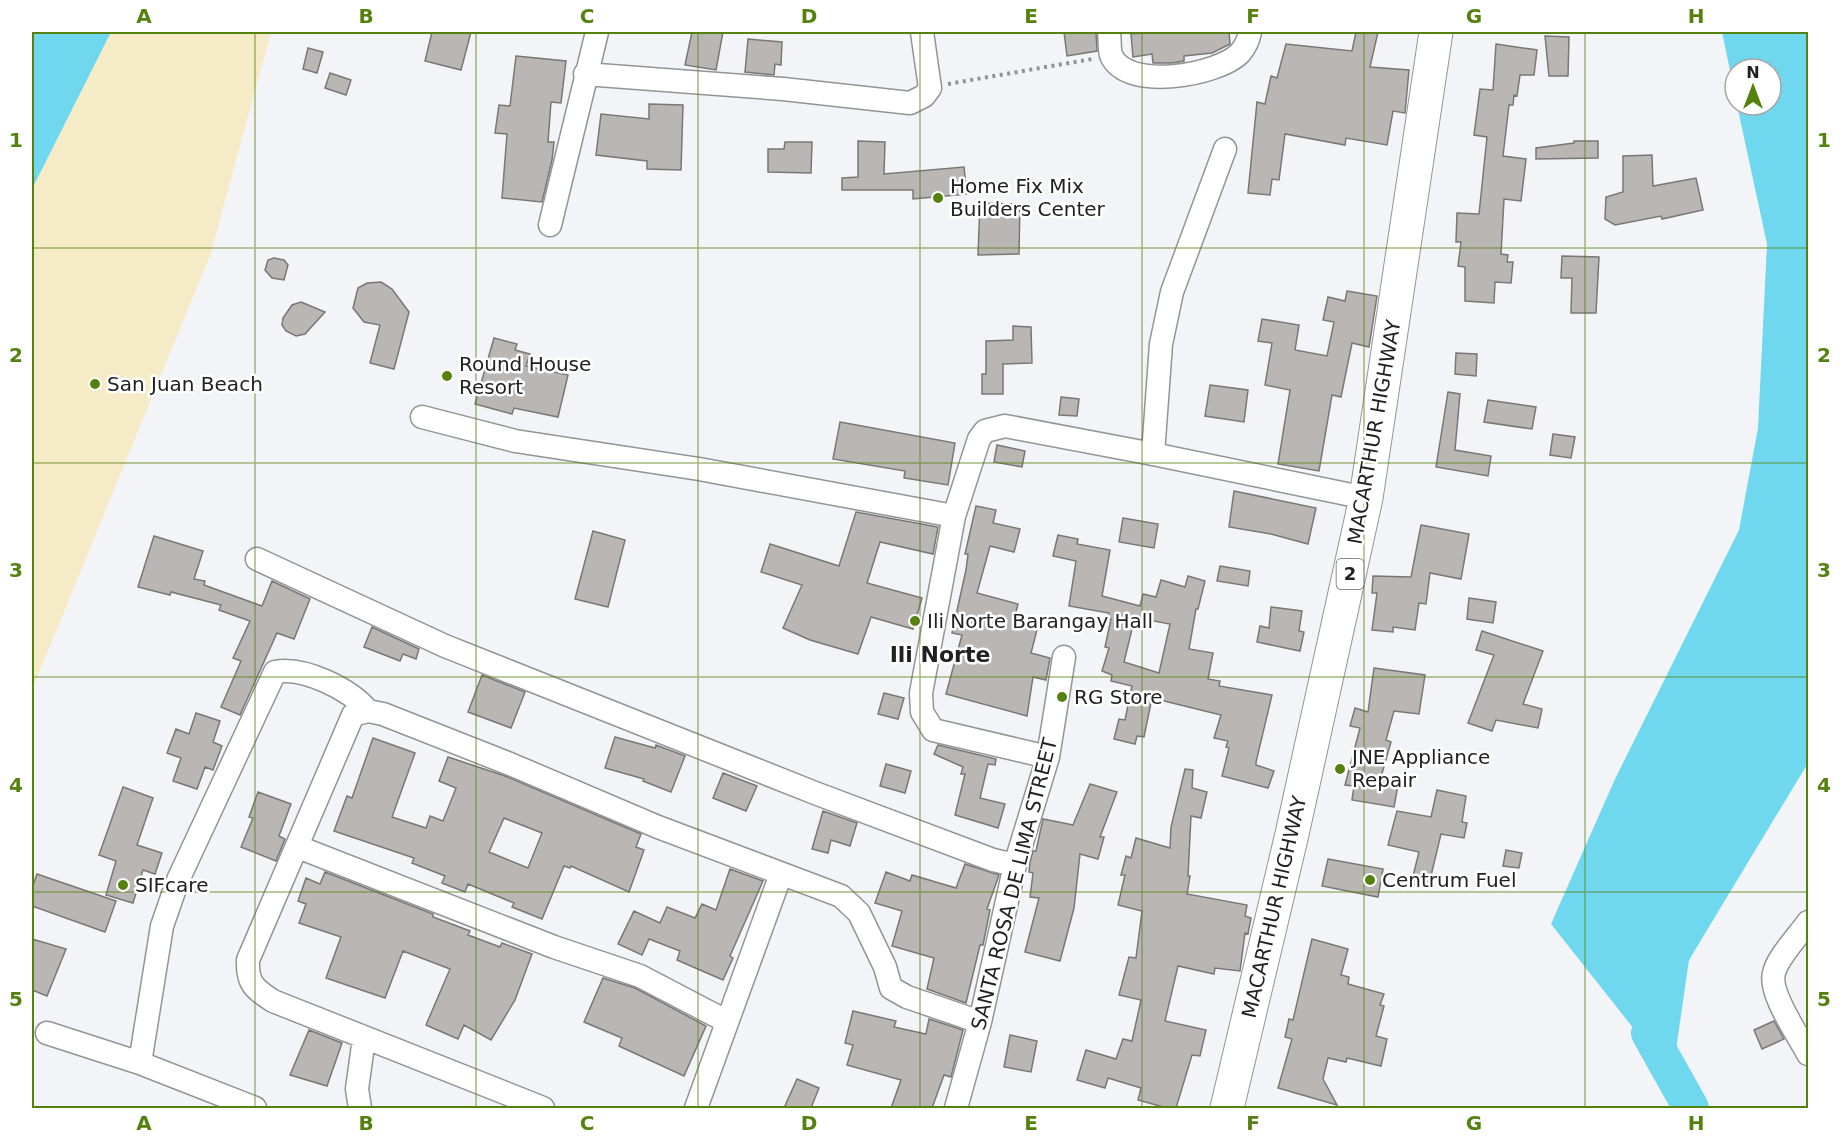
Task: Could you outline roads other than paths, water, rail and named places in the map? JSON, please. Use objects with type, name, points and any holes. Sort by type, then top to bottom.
[{"type":"highway","name":"MACARTHUR HIGHWAY","points":[[1227,1108],[1292,834],[1366,498],[1436,32]]},
{"type":"street","points":[[549,225],[597,32]]},
{"type":"street","points":[[585,74],[783,88],[892,103],[917,100],[930,88],[922,32]]},
{"type":"street","points":[[1109,32],[1111,56],[1132,72],[1166,77],[1207,70],[1225,62],[1240,52],[1250,32]]},
{"type":"street","points":[[1153,454],[1161,344],[1172,292],[1226,149]]},
{"type":"street","points":[[422,417],[515,441],[699,469],[954,516]]},
{"type":"street","points":[[1048,757],[933,730],[922,712],[921,693],[954,516],[979,439],[985,431],[1005,426],[1366,498]]},
{"type":"street","points":[[257,560],[445,646],[815,793],[993,860],[1016,866]]},
{"type":"street","name":"SANTA ROSA DE LIMA STREET","points":[[957,1108],[980,1022],[1016,866],[1048,757],[1064,657]]},
{"type":"street","points":[[140,1064],[150,992],[165,917],[178,880],[275,672],[288,669],[345,689],[368,711]]},
{"type":"street","points":[[543,1108],[273,1001],[254,989],[248,976],[248,960],[298,847],[347,724],[353,715],[368,711],[383,714],[489,755],[658,827],[841,897],[859,913],[878,950],[891,988],[906,997],[980,1022]]},
{"type":"street","points":[[298,847],[554,947],[640,976],[726,1021]]},
{"type":"street","points":[[696,1108],[781,874]]},
{"type":"street","points":[[1809,922],[1778,965],[1773,981],[1782,1006],[1809,1054]]},
{"type":"street","points":[[47,1033],[140,1064],[255,1108]]},
{"type":"street","points":[[360,1108],[357,1089],[364,1038]]},
{"type":"water","points":[[32,32],[111,32],[32,189]]},
{"type":"water","points":[[1722,32],[1808,32],[1808,763],[1689,960],[1672,1077],[1551,924],[1615,779],[1739,530],[1758,428],[1767,244],[1740,117],[1783,117],[1783,57],[1727,57]]},
{"type":"waterway","points":[[1649,1033],[1691,1108]]},
{"type":"place","name":"Home Fix Mix Builders Center","points":[[938,198]]},
{"type":"place","name":"Round House Resort","points":[[447,376]]},
{"type":"place","name":"San Juan Beach","points":[[95,384]]},
{"type":"place","name":"Ili Norte Barangay Hall","points":[[915,621]]},
{"type":"place","name":"RG Store","points":[[1062,697]]},
{"type":"place","name":"JNE Appliance Repair","points":[[1340,769]]},
{"type":"place","name":"Centrum Fuel","points":[[1370,880]]},
{"type":"place","name":"SIFcare","points":[[123,885]]},
{"type":"district","name":"Ili Norte","points":[[940,654]]}]
